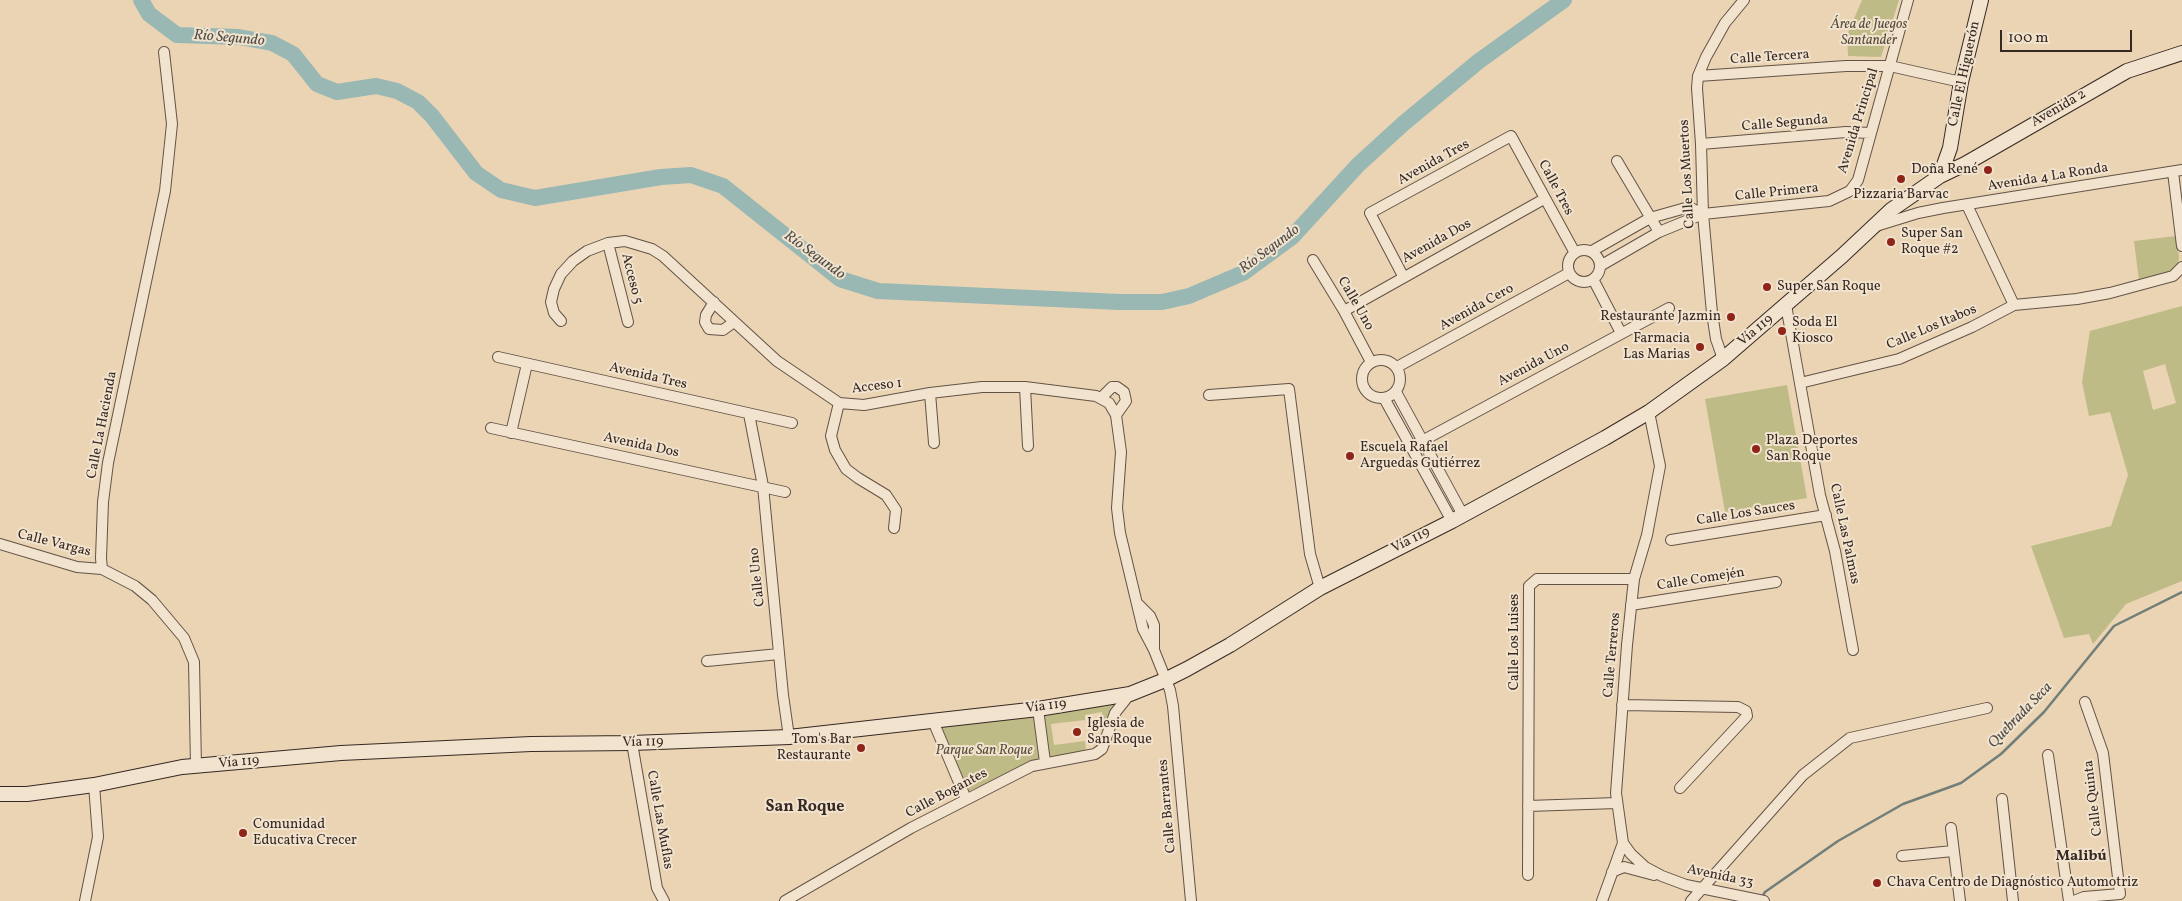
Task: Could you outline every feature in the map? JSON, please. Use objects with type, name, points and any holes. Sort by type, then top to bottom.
[{"type":"main road","name":"Calle El Higuerón","points":[[1940,176],[1950,148],[1961,82],[1981,0]]},
{"type":"main road","name":"Avenida 2","points":[[1940,176],[1965,164],[2127,71],[2167,56],[2182,53]]},
{"type":"main road","points":[[1950,148],[1950,158],[1953,162],[1965,164]]},
{"type":"main road","name":"Vía 119","points":[[0,794],[27,794],[94,785],[182,768],[390,750],[790,737],[1038,708],[1130,694],[1165,680],[1230,645],[1323,586],[1458,518],[1650,412],[1723,359],[1908,198],[1940,176]]},
{"type":"street","name":"Calle Los Muertos","points":[[1723,359],[1716,339],[1712,313],[1703,214],[1697,88],[1698,76],[1706,57],[1725,23],[1744,0]]},
{"type":"street","name":"Avenida Principal","points":[[1850,191],[1858,180],[1908,0]]},
{"type":"street","name":"Calle La Hacienda","points":[[102,569],[103,502],[108,463],[165,191],[172,124],[164,52]]},
{"type":"street","name":"Calle Tercera","points":[[1698,76],[1846,66],[1890,66],[1961,82]]},
{"type":"street","name":"Calle Segunda","points":[[1701,144],[1846,132],[1871,133]]},
{"type":"street","name":"Calle Tres","points":[[1511,136],[1544,199],[1575,252]]},
{"type":"street","name":"Avenida Tres","points":[[1403,276],[1370,213],[1511,136]]},
{"type":"street","points":[[1617,161],[1659,232]]},
{"type":"street","points":[[2177,171],[2182,246]]},
{"type":"street","name":"Avenida 4 La Ronda","points":[[1874,227],[1918,213],[2177,171]]},
{"type":"street","name":"Calle Primera","points":[[1703,214],[1829,201],[1850,191]]},
{"type":"street","points":[[1908,198],[1909,206],[1918,213]]},
{"type":"street","name":"Avenida Dos","points":[[1344,311],[1403,276],[1544,199]]},
{"type":"street","points":[[1967,205],[2014,305],[2077,299],[2110,293],[2174,276],[2182,267]]},
{"type":"street","points":[[1592,251],[1598,257],[1600,271],[1593,279],[1583,282],[1577,280],[1569,272],[1568,262],[1575,252],[1583,250],[1592,251],[1650,218],[1689,207],[1703,214]]},
{"type":"street","points":[[1600,266],[1659,232],[1703,214]]},
{"type":"street","name":"Acceso 1","points":[[561,321],[554,313],[552,302],[554,289],[561,274],[573,261],[587,251],[608,243],[625,241],[652,249],[663,256],[777,361],[839,403],[864,404],[982,387],[1025,388],[1101,398]]},
{"type":"street","name":"Acceso 5","points":[[608,243],[628,322]]},
{"type":"street","name":"Calle Uno","points":[[1313,260],[1344,311],[1371,362]]},
{"type":"street","name":"Avenida Cero","points":[[1398,367],[1569,272]]},
{"type":"street","points":[[1593,279],[1621,333]]},
{"type":"street","points":[[714,302],[706,315],[705,322],[709,329],[723,330],[734,322]]},
{"type":"street","name":"Calle Las Palmas","points":[[1786,305],[1820,495],[1835,550],[1853,650]]},
{"type":"street","name":"Calle Los Itabos","points":[[1800,383],[1899,359],[1972,327],[2014,305]]},
{"type":"street","name":"Avenida Uno","points":[[1411,447],[1669,308]]},
{"type":"street","name":"Avenida Tres","points":[[498,357],[792,423]]},
{"type":"street","points":[[1383,359],[1398,367],[1401,380],[1396,392],[1384,398],[1373,396],[1364,388],[1362,376],[1371,362],[1383,359]]},
{"type":"street","points":[[511,433],[527,364]]},
{"type":"street","points":[[1116,415],[1126,401],[1124,392],[1117,387],[1112,387],[1101,398],[1109,403],[1116,415],[1122,452],[1117,508],[1120,533],[1143,629],[1154,650],[1165,680]]},
{"type":"street","points":[[1025,388],[1028,446]]},
{"type":"street","points":[[1209,395],[1289,389],[1310,543],[1316,552],[1323,586]]},
{"type":"street","points":[[1396,392],[1423,441],[1458,518]]},
{"type":"street","points":[[930,393],[934,443]]},
{"type":"street","points":[[1384,398],[1411,447],[1458,518]]},
{"type":"street","points":[[839,403],[831,436],[835,450],[846,468],[858,478],[886,494],[896,510],[894,528]]},
{"type":"street","name":"Calle Terreros","points":[[1602,901],[1623,844],[1617,804],[1622,705],[1631,605],[1634,579],[1648,535],[1660,466],[1650,412]]},
{"type":"street","name":"Calle Uno","points":[[749,414],[763,486],[779,654],[790,737]]},
{"type":"street","name":"Avenida Dos","points":[[491,428],[785,492]]},
{"type":"street","name":"Calle Los Sauces","points":[[1671,540],[1826,515]]},
{"type":"street","name":"Calle Vargas","points":[[0,544],[77,567],[102,569]]},
{"type":"street","points":[[102,569],[135,586],[152,600],[184,638],[194,662],[196,767]]},
{"type":"street","name":"Calle Los Luises","points":[[1528,874],[1529,586],[1537,579],[1634,579]]},
{"type":"street","name":"Calle Comején","points":[[1631,605],[1776,582]]},
{"type":"street","points":[[707,661],[779,654]]},
{"type":"street","name":"Calle Barrantes","points":[[1165,680],[1170,690],[1173,706],[1191,901]]},
{"type":"street","name":"Calle Bogantes","points":[[785,901],[966,799],[1032,766],[1098,752],[1115,714],[1130,694]]},
{"type":"street","name":"Calle Quinta","points":[[2074,901],[2084,896],[2120,894],[2103,753],[2085,702]]},
{"type":"street","points":[[1622,705],[1738,707],[1746,711],[1747,716],[1680,788]]},
{"type":"street","points":[[1038,708],[1045,762]]},
{"type":"street","points":[[1691,901],[1804,775],[1850,738],[1987,708]]},
{"type":"street","points":[[933,721],[966,799]]},
{"type":"street","name":"Calle Las Muflas","points":[[632,743],[657,888],[664,901]]},
{"type":"street","points":[[2048,755],[2069,901]]},
{"type":"street","points":[[85,901],[98,837],[94,785]]},
{"type":"street","points":[[2002,799],[2013,901]]},
{"type":"street","points":[[1528,806],[1617,804]]},
{"type":"street","points":[[1951,828],[1960,901]]},
{"type":"street","name":"Avenida 33","points":[[1623,844],[1630,854],[1645,867],[1686,886],[1759,900]]},
{"type":"street","points":[[1902,856],[1953,851]]},
{"type":"street","points":[[1612,872],[1624,867],[1662,876]]},
{"type":"green space","name":"Área de Juegos Santander","points":[[1862,0],[1899,0],[1881,57],[1848,56],[1847,35]]},
{"type":"green space","points":[[2176,236],[2179,257],[2178,266],[2175,270],[2139,281],[2134,241]]},
{"type":"green space","points":[[2182,306],[2182,581],[2126,604],[2093,644],[2089,634],[2064,638],[2031,546],[2111,526],[2128,475],[2110,412],[2089,416],[2082,382],[2090,331]],"holes":[[[2165,364],[2176,403],[2153,410],[2143,371]]]},
{"type":"green space","name":"Plaza Deportes San Roque","points":[[1787,385],[1807,498],[1725,512],[1705,399]]},
{"type":"green space","points":[[1115,703],[1102,744],[1098,751],[1048,759],[1044,712]],"holes":[[[1102,712],[1102,740],[1097,740],[1095,748],[1086,751],[1085,741],[1054,745],[1051,724],[1085,720],[1085,715]]]},
{"type":"green space","name":"Parque San Roque","points":[[1036,714],[1042,757],[967,792],[941,726]]},
{"type":"waterway","name":"Río Segundo","points":[[141,0],[149,14],[177,35],[239,37],[272,43],[293,54],[317,84],[337,92],[376,86],[397,91],[418,102],[432,116],[476,173],[501,190],[535,198],[661,177],[691,175],[723,186],[840,279],[878,291],[1119,302],[1162,302],[1189,296],[1243,273],[1292,237],[1358,165],[1404,123],[1479,61],[1564,0]]},
{"type":"waterway","name":"Quebrada Seca","points":[[1762,897],[1765,892],[1838,841],[1903,804],[1961,783],[2001,754],[2044,712],[2114,626],[2182,592]]},
{"type":"place","name":"Doña René","points":[[1988,170]]},
{"type":"place","name":"Pizzaria Barvac","points":[[1901,179]]},
{"type":"place","name":"Super San Roque #2","points":[[1891,242]]},
{"type":"place","name":"Super San Roque","points":[[1767,287]]},
{"type":"place","name":"Restaurante Jazmin","points":[[1731,317]]},
{"type":"place","name":"Soda El Kiosco","points":[[1782,331]]},
{"type":"place","name":"Farmacia Las Marias","points":[[1700,347]]},
{"type":"place","name":"Plaza Deportes San Roque","points":[[1756,449]]},
{"type":"place","name":"Escuela Rafael Arguedas Gutiérrez","points":[[1350,456]]},
{"type":"place","name":"Iglesia de San Roque","points":[[1077,732]]},
{"type":"place","name":"Tom's Bar Restaurante","points":[[861,748]]},
{"type":"place","name":"Comunidad Educativa Crecer","points":[[243,833]]},
{"type":"place","name":"Chava Centro de Diagnóstico Automotriz","points":[[1877,883]]},
{"type":"district","name":"San Roque","points":[[805,808]]},
{"type":"district","name":"Malibú","points":[[2081,857]]}]
